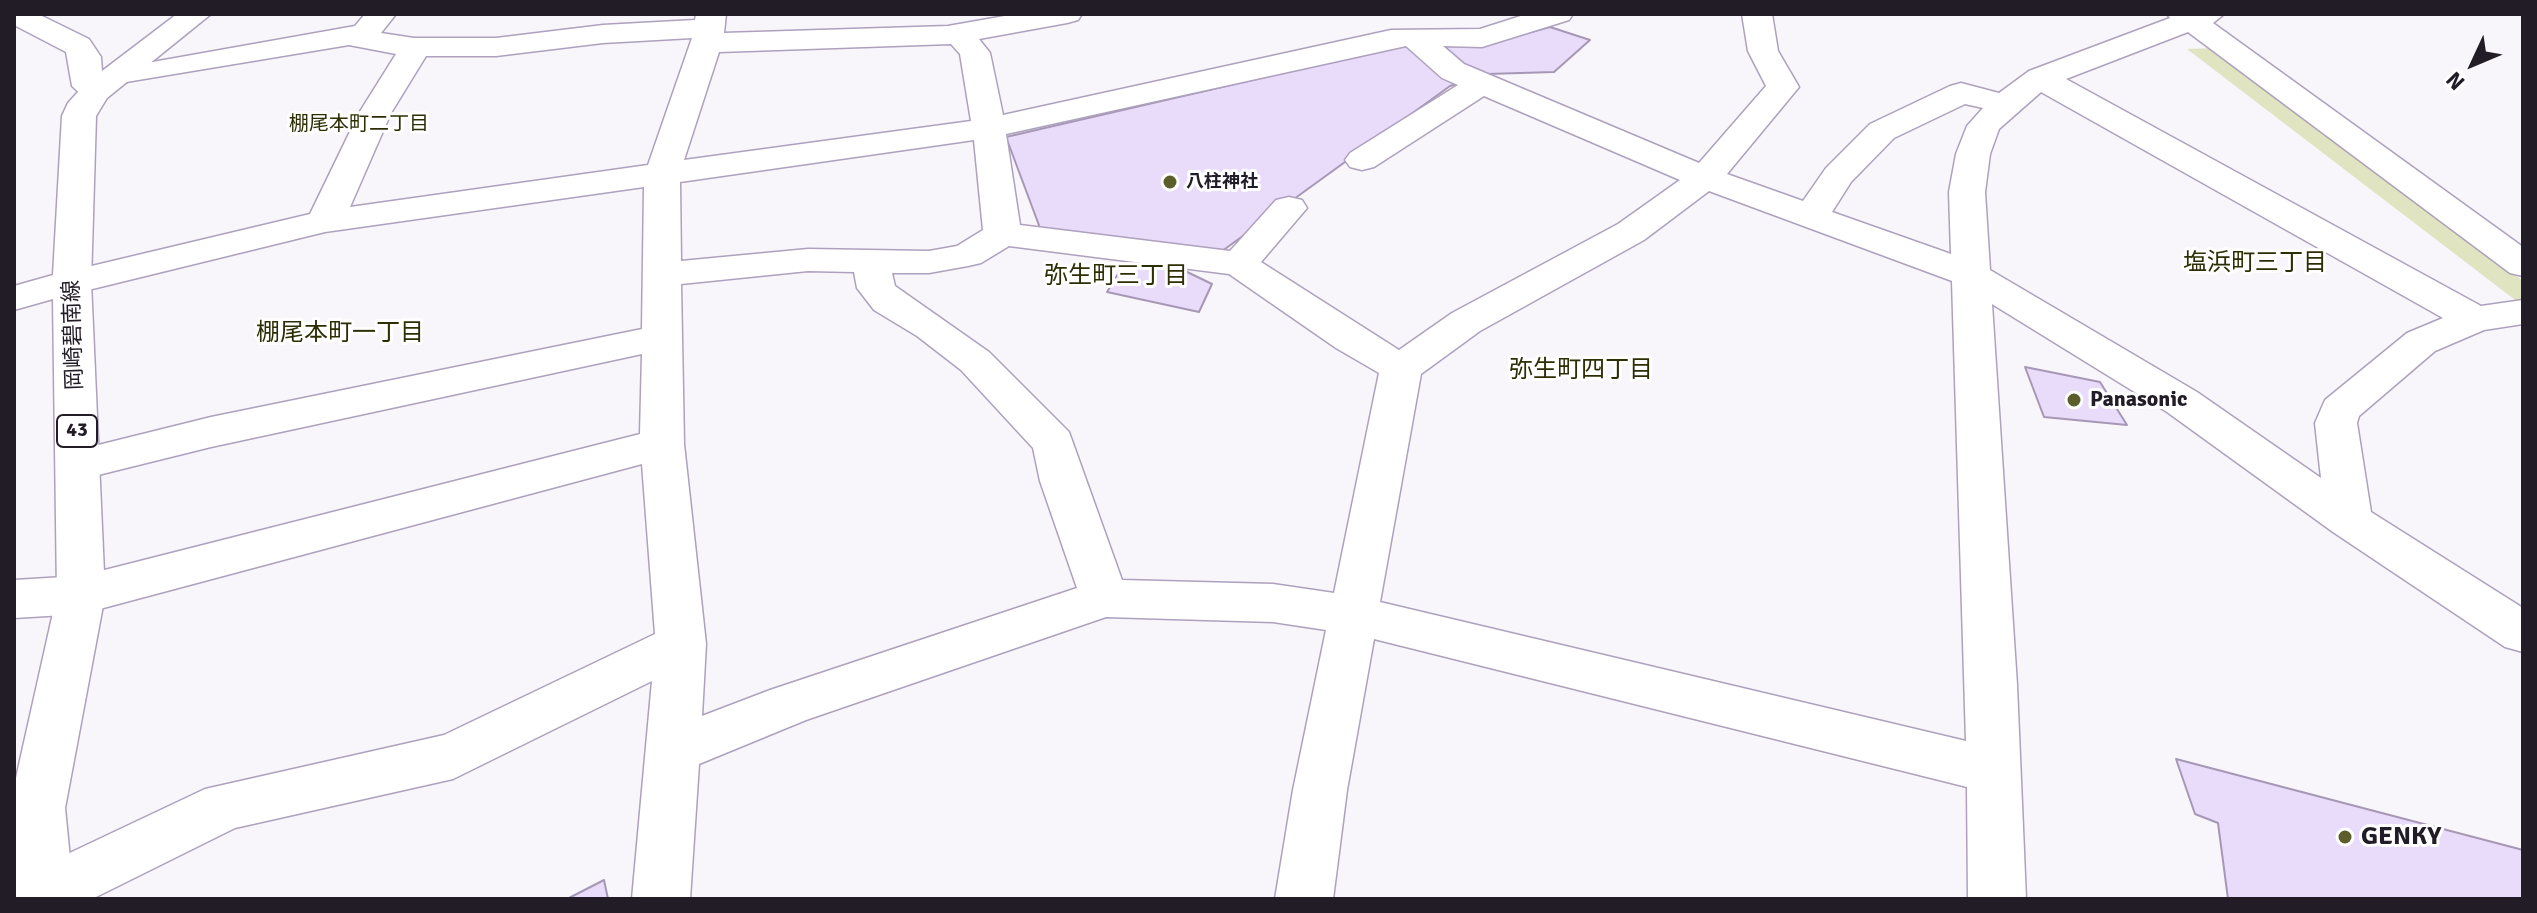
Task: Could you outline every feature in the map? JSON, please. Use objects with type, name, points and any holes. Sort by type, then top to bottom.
[{"type":"street","name":"岡崎碧南線","points":[[45,896],[25,814],[81,595],[72,282],[79,116],[84,103],[105,84],[196,14]]},
{"type":"street","points":[[373,24],[360,39],[414,47],[496,47],[603,34],[710,28],[893,24],[958,33],[1067,14]]},
{"type":"street","points":[[1345,14],[1342,26],[1348,48]]},
{"type":"street","points":[[14,298],[325,221],[989,128],[1413,36],[1482,38],[1558,14]]},
{"type":"street","points":[[1304,899],[1320,790],[1401,368],[1466,322],[1631,232],[1705,178],[1783,87],[1763,51],[1757,14]]},
{"type":"street","points":[[1997,899],[1994,771],[1967,192],[1973,154],[1984,126],[2005,104],[2040,78],[2194,16],[2523,265]]},
{"type":"street","points":[[14,48],[30,24],[78,46],[85,57],[88,86],[373,24]]},
{"type":"street","points":[[661,899],[670,752],[681,644],[662,444],[662,174],[710,28]]},
{"type":"street","points":[[958,33],[975,53],[989,128],[1002,234]]},
{"type":"street","points":[[1413,36],[1453,71],[1705,178],[1970,274],[2182,402],[2349,520],[2523,633]]},
{"type":"street","points":[[325,221],[362,137],[404,71],[414,47]]},
{"type":"street","points":[[2040,78],[2475,319]]},
{"type":"street","points":[[1362,160],[1483,83]]},
{"type":"street","points":[[1810,217],[1838,175],[1882,131],[1961,93],[2005,104]]},
{"type":"street","points":[[1239,264],[1289,208]]},
{"type":"street","points":[[664,274],[763,262],[929,262],[960,257],[1002,234],[1239,264],[1350,339],[1401,368]]},
{"type":"street","points":[[871,260],[876,288],[888,302],[931,327],[975,361],[1054,443],[1062,481],[1105,598]]},
{"type":"street","points":[[2349,520],[2336,423],[2340,410],[2421,342],[2475,319],[2523,312]]},
{"type":"street","points":[[78,465],[211,432],[663,337]]},
{"type":"street","points":[[14,599],[81,595],[662,444]]},
{"type":"street","points":[[670,752],[788,705],[1105,598],[1273,603],[1353,615],[1818,725],[1994,771]]},
{"type":"street","points":[[45,896],[234,803],[453,756],[681,644]]},
{"type":"green space","points":[[2216,48],[2523,281],[2523,306],[2187,49]]},
{"type":"building","name":"八柱神社","points":[[1550,27],[1590,40],[1554,72],[1487,74],[1450,86],[1218,254],[1040,228],[1006,137],[1395,47],[1486,44]]},
{"type":"building","points":[[1124,264],[1181,269],[1212,284],[1199,312],[1107,292]]},
{"type":"building","name":"Panasonic","points":[[2025,367],[2100,382],[2127,425],[2044,417]]},
{"type":"building","name":"GENKY","points":[[2176,759],[2523,850],[2523,899],[2228,899],[2218,823],[2195,814]]},
{"type":"building","points":[[604,880],[608,899],[567,899]]},
{"type":"place","name":"八柱神社","points":[[1170,182]]},
{"type":"place","name":"Panasonic","points":[[2074,400]]},
{"type":"place","name":"GENKY","points":[[2345,837]]},
{"type":"district","name":"棚尾本町二丁目","points":[[359,125]]},
{"type":"district","name":"塩浜町三丁目","points":[[2255,264]]},
{"type":"district","name":"弥生町三丁目","points":[[1116,277]]},
{"type":"district","name":"棚尾本町一丁目","points":[[340,334]]},
{"type":"district","name":"弥生町四丁目","points":[[1581,371]]}]
